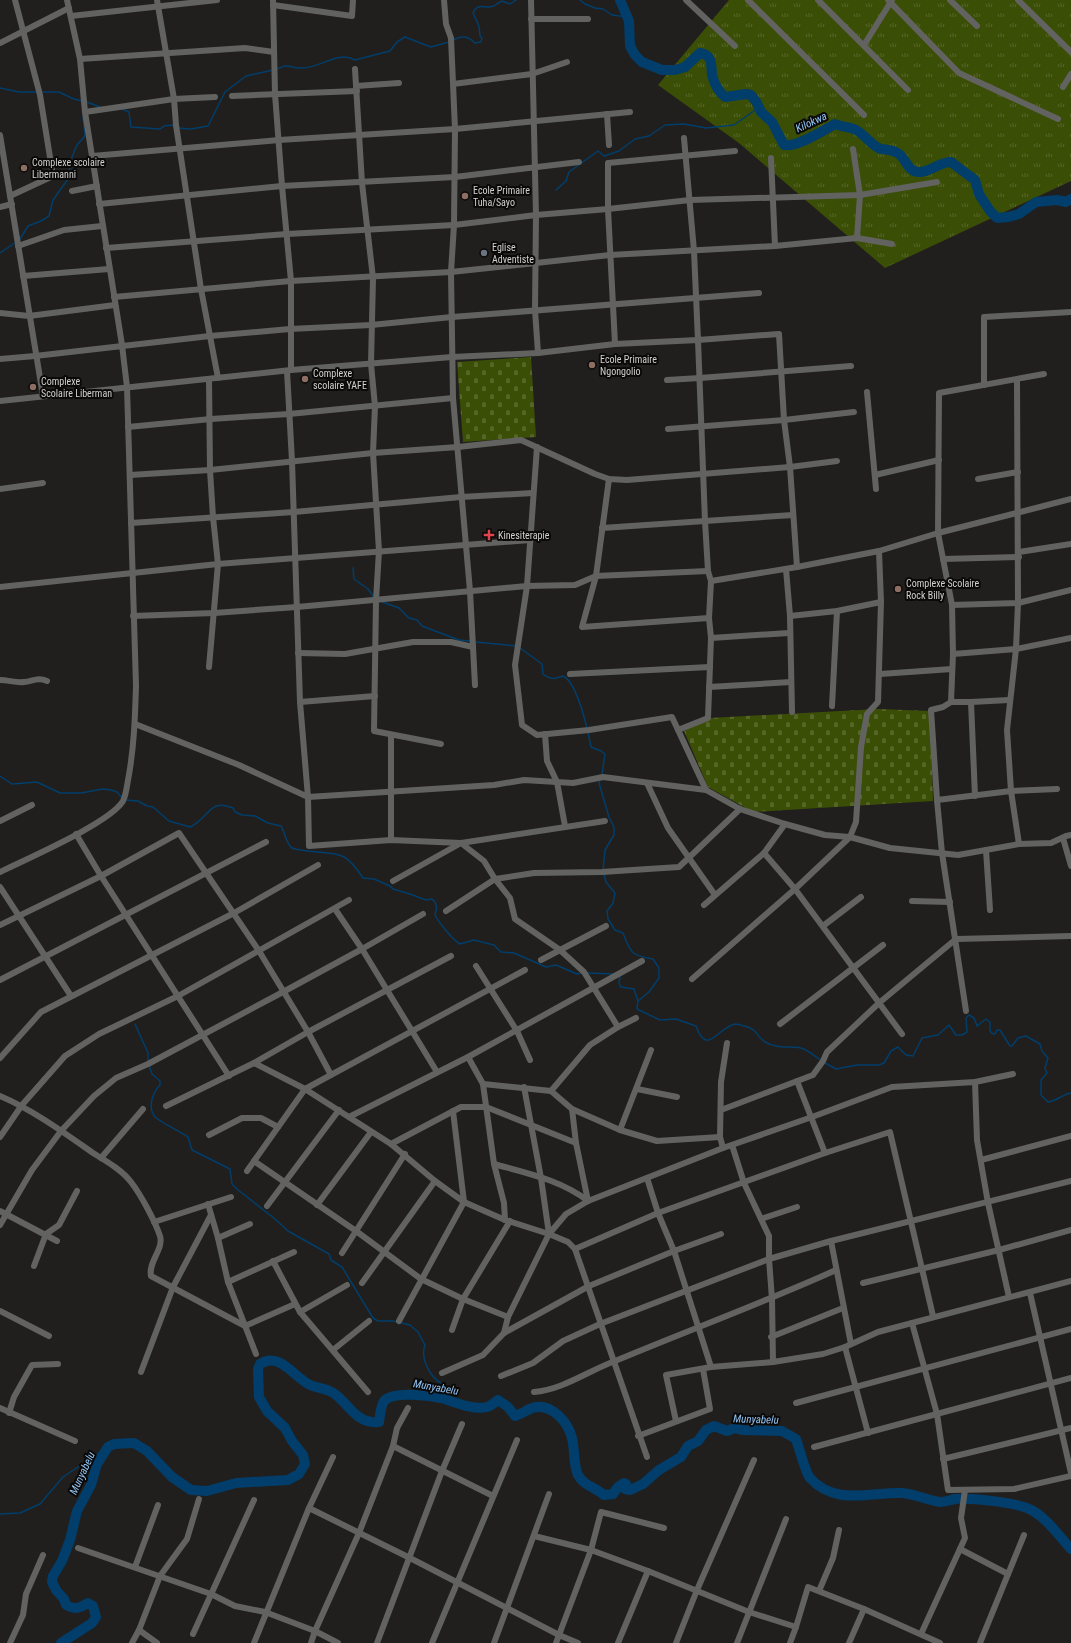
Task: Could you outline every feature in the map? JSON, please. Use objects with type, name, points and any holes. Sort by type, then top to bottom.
[{"type":"street","points":[[10,196],[53,176],[39,93],[15,0]]},
{"type":"street","points":[[0,872],[76,834],[110,815],[123,800],[135,724],[136,686],[126,387],[122,345],[85,112],[80,58],[67,0]]},
{"type":"street","points":[[71,16],[158,3],[217,0]]},
{"type":"street","points":[[353,0],[352,16],[273,2],[275,94],[291,281],[289,414],[294,512],[294,558],[300,702],[308,797],[309,846],[390,840],[461,843],[605,820]]},
{"type":"street","points":[[444,0],[446,24],[452,41],[455,129],[454,225],[451,272],[453,398],[470,591],[475,685]]},
{"type":"street","points":[[531,0],[536,215],[534,262],[538,353]]},
{"type":"street","points":[[686,0],[734,46]]},
{"type":"street","points":[[748,0],[864,115]]},
{"type":"street","points":[[818,0],[908,90]]},
{"type":"street","points":[[950,0],[977,26]]},
{"type":"street","points":[[1018,0],[1071,52]]},
{"type":"street","points":[[864,45],[890,1],[960,73],[1058,119]]},
{"type":"street","points":[[158,3],[174,99],[176,128],[188,194],[201,288],[218,378]]},
{"type":"street","points":[[0,43],[69,8]]},
{"type":"street","points":[[531,19],[588,19]]},
{"type":"street","points":[[80,58],[166,54],[245,48],[274,52]]},
{"type":"street","points":[[453,84],[532,74],[567,62]]},
{"type":"street","points":[[355,69],[362,182],[373,278],[371,364],[375,406],[373,453],[379,552],[376,600],[374,732],[441,744]]},
{"type":"street","points":[[1063,87],[1071,74]]},
{"type":"street","points":[[232,96],[356,88],[399,83]]},
{"type":"street","points":[[85,112],[101,108],[174,99],[215,97]]},
{"type":"street","points":[[92,156],[279,140],[455,129],[630,112]]},
{"type":"street","points":[[607,114],[608,145]]},
{"type":"street","points":[[0,135],[42,396]]},
{"type":"street","points":[[678,730],[708,718],[711,638],[709,618],[711,581],[708,571],[705,521],[703,427],[694,251],[684,138]]},
{"type":"street","points":[[853,149],[860,195],[857,238]]},
{"type":"street","points":[[615,344],[608,209],[608,163],[735,150]]},
{"type":"street","points":[[771,158],[775,246]]},
{"type":"street","points":[[99,204],[188,194],[282,186],[455,177],[534,166],[578,162]]},
{"type":"street","points":[[106,248],[194,243],[287,234],[454,225],[536,215],[690,200],[774,199],[860,195],[937,182]]},
{"type":"street","points":[[72,191],[97,186]]},
{"type":"street","points":[[0,207],[12,204]]},
{"type":"street","points":[[18,246],[64,230],[102,226]]},
{"type":"street","points":[[114,298],[201,288],[291,281],[373,278],[451,272],[610,255],[775,246],[857,238],[892,244]]},
{"type":"street","points":[[23,276],[109,269]]},
{"type":"street","points":[[0,359],[210,336],[290,329],[371,326],[452,317],[759,292]]},
{"type":"street","points":[[0,313],[28,316],[115,305]]},
{"type":"street","points":[[984,386],[984,317],[1071,312]]},
{"type":"street","points":[[0,401],[126,387],[209,380],[289,370],[538,353],[615,344],[779,334],[784,420],[790,467],[797,568]]},
{"type":"street","points":[[666,380],[851,366]]},
{"type":"street","points":[[951,702],[953,654],[952,605],[938,533],[939,394],[1044,374]]},
{"type":"street","points":[[209,380],[211,419],[210,470],[218,564],[209,667]]},
{"type":"street","points":[[1018,380],[1018,603],[1016,649],[1009,700],[1007,730],[1010,791],[1019,844]]},
{"type":"street","points":[[867,392],[876,489]]},
{"type":"street","points":[[128,427],[211,419],[289,414],[453,398]]},
{"type":"street","points":[[668,429],[784,420],[854,412]]},
{"type":"street","points":[[130,476],[210,470],[373,453],[458,447],[521,440],[537,446],[577,467],[609,478],[628,480],[703,475],[837,461]]},
{"type":"street","points":[[537,446],[527,586],[515,664],[522,725],[537,735],[587,730],[672,718],[706,790]]},
{"type":"street","points":[[875,474],[939,460]]},
{"type":"street","points":[[978,479],[1018,472]]},
{"type":"street","points":[[609,478],[596,576],[582,627],[709,618]]},
{"type":"street","points":[[0,489],[43,483]]},
{"type":"street","points":[[131,523],[294,512],[461,497],[533,493]]},
{"type":"street","points":[[711,581],[797,568],[879,552],[938,533],[1071,499]]},
{"type":"street","points":[[602,528],[793,515]]},
{"type":"street","points":[[0,587],[218,564],[530,540]]},
{"type":"street","points":[[943,559],[1019,555],[1071,544]]},
{"type":"street","points":[[692,979],[795,889],[850,837],[856,822],[861,747],[864,727],[867,714],[878,702],[881,602],[879,552]]},
{"type":"street","points":[[786,569],[790,616],[789,633],[792,712]]},
{"type":"street","points":[[133,616],[214,613],[297,607],[527,586],[576,584],[596,576],[708,571]]},
{"type":"street","points":[[952,605],[1018,603],[1071,590]]},
{"type":"street","points":[[790,616],[837,611],[881,602]]},
{"type":"street","points":[[832,706],[837,611]]},
{"type":"street","points":[[711,638],[789,633]]},
{"type":"street","points":[[953,654],[1016,649],[1071,638]]},
{"type":"street","points":[[298,653],[346,654],[413,642],[473,643]]},
{"type":"street","points":[[570,674],[710,667]]},
{"type":"street","points":[[880,674],[952,669]]},
{"type":"street","points":[[0,680],[23,682],[39,678],[47,681]]},
{"type":"street","points":[[709,687],[791,682]]},
{"type":"street","points":[[300,702],[375,696]]},
{"type":"street","points":[[966,1011],[942,853],[931,710],[943,707],[951,702],[1009,700]]},
{"type":"street","points":[[971,702],[975,796]]},
{"type":"street","points":[[135,724],[239,765],[308,797],[494,785],[524,780],[573,783],[601,777],[706,790],[740,809],[785,824],[825,835],[850,837],[890,848],[958,855],[1019,844],[1051,843],[1071,836]]},
{"type":"street","points":[[546,734],[547,761],[557,782],[565,826]]},
{"type":"street","points":[[390,840],[391,735]]},
{"type":"street","points":[[647,783],[668,828],[715,895]]},
{"type":"street","points":[[937,800],[1010,791],[1058,788]]},
{"type":"street","points":[[0,821],[32,805]]},
{"type":"street","points":[[446,911],[495,879],[534,873],[603,872],[679,867],[740,809]]},
{"type":"street","points":[[704,905],[764,853],[785,824]]},
{"type":"street","points":[[0,925],[101,876],[179,833],[234,913],[308,1032],[332,1075]]},
{"type":"street","points":[[76,834],[101,876],[229,1076]]},
{"type":"street","points":[[1063,838],[1071,866]]},
{"type":"street","points":[[0,980],[266,842]]},
{"type":"street","points":[[461,843],[484,861],[495,879],[510,898],[515,918],[560,950],[584,974],[618,1027]]},
{"type":"street","points":[[393,881],[461,843]]},
{"type":"street","points":[[986,850],[990,910]]},
{"type":"street","points":[[764,853],[795,889],[902,1034]]},
{"type":"street","points":[[0,1058],[41,1012],[234,913],[318,865]]},
{"type":"street","points":[[0,888],[71,996]]},
{"type":"street","points":[[823,926],[861,897]]},
{"type":"street","points":[[0,1137],[22,1105],[66,1056],[99,1034],[178,996],[349,900]]},
{"type":"street","points":[[912,901],[950,902]]},
{"type":"street","points":[[335,909],[362,949],[437,1072]]},
{"type":"street","points":[[0,1224],[3,1212],[61,1131],[94,1096],[116,1078],[148,1064],[201,1034],[283,992],[423,914]]},
{"type":"street","points":[[541,960],[606,926]]},
{"type":"street","points":[[721,1110],[813,1075],[823,1061],[827,1052],[879,1003],[956,939],[1071,936]]},
{"type":"street","points":[[780,1024],[883,945]]},
{"type":"street","points":[[166,1106],[254,1063],[308,1032],[451,956]]},
{"type":"street","points":[[349,1117],[390,1098],[437,1072],[468,1058],[642,961]]},
{"type":"street","points":[[476,966],[517,1031],[530,1060]]},
{"type":"street","points":[[247,1171],[305,1089],[525,970]]},
{"type":"street","points":[[551,1091],[590,1045],[618,1027],[636,1018]]},
{"type":"street","points":[[723,1148],[720,1137],[721,1082],[727,1042]]},
{"type":"street","points":[[620,1130],[651,1050]]},
{"type":"street","points":[[452,1330],[463,1299],[508,1220],[494,1164],[483,1084],[468,1058]]},
{"type":"street","points":[[254,1063],[305,1089],[340,1110],[405,1154],[435,1181],[464,1202],[568,1242],[575,1249],[589,1286],[600,1324],[646,1457]]},
{"type":"street","points":[[504,1333],[508,1317],[549,1234],[566,1214],[588,1201],[723,1148],[892,1087],[974,1082],[1013,1074]]},
{"type":"street","points":[[797,1081],[825,1153]]},
{"type":"street","points":[[974,1082],[977,1140],[988,1203],[1009,1297]]},
{"type":"street","points":[[483,1084],[524,1087],[551,1091],[572,1109],[620,1130],[656,1141],[720,1137]]},
{"type":"street","points":[[524,1087],[541,1178],[549,1234]]},
{"type":"street","points":[[637,1089],[677,1097]]},
{"type":"street","points":[[0,1096],[22,1105],[101,1158],[122,1173],[131,1182],[154,1222],[160,1237],[160,1243],[150,1270],[151,1276],[245,1326]]},
{"type":"street","points":[[391,1144],[461,1107],[486,1107],[576,1143]]},
{"type":"street","points":[[101,1158],[143,1109]]},
{"type":"street","points":[[572,1109],[576,1143],[588,1201]]},
{"type":"street","points":[[267,1206],[340,1110]]},
{"type":"street","points":[[399,1321],[464,1202],[453,1111]]},
{"type":"street","points":[[209,1135],[242,1118],[261,1118],[278,1128]]},
{"type":"street","points":[[317,1204],[371,1132]]},
{"type":"street","points":[[575,1249],[658,1213],[825,1153],[890,1132],[933,1316]]},
{"type":"street","points":[[981,1160],[1071,1136]]},
{"type":"street","points":[[732,1145],[744,1182],[769,1236],[772,1299],[772,1362]]},
{"type":"street","points":[[342,1253],[405,1154]]},
{"type":"street","points":[[254,1161],[356,1231],[421,1279],[463,1299],[508,1317]]},
{"type":"street","points":[[494,1164],[541,1178],[577,1193],[588,1201]]},
{"type":"street","points":[[647,1178],[658,1213],[674,1251],[711,1367]]},
{"type":"street","points":[[362,1284],[435,1181]]},
{"type":"street","points":[[501,1376],[533,1363],[563,1341],[600,1324],[769,1259],[831,1241],[988,1203],[1071,1181]]},
{"type":"street","points":[[34,1266],[46,1234],[59,1225],[77,1191]]},
{"type":"street","points":[[154,1222],[231,1197]]},
{"type":"street","points":[[208,1204],[218,1238],[228,1282],[256,1354]]},
{"type":"street","points":[[761,1219],[797,1207]]},
{"type":"street","points":[[3,1212],[57,1241]]},
{"type":"street","points":[[141,1372],[173,1287],[211,1215]]},
{"type":"street","points":[[218,1238],[250,1224]]},
{"type":"street","points":[[863,1283],[999,1250],[1071,1230]]},
{"type":"street","points":[[442,1373],[483,1355],[504,1333],[589,1286],[674,1251],[721,1234]]},
{"type":"street","points":[[831,1241],[843,1308],[854,1387],[868,1433]]},
{"type":"street","points":[[228,1282],[294,1252]]},
{"type":"street","points":[[273,1261],[300,1312],[368,1392]]},
{"type":"street","points":[[534,1392],[547,1391],[614,1361],[772,1299],[836,1270]]},
{"type":"street","points":[[676,1421],[666,1375],[711,1367],[772,1362],[823,1354],[848,1346],[878,1332],[933,1316],[1030,1293],[1071,1281]]},
{"type":"street","points":[[300,1312],[347,1285]]},
{"type":"street","points":[[1030,1293],[1071,1473]]},
{"type":"street","points":[[245,1326],[295,1304]]},
{"type":"street","points":[[772,1337],[843,1308]]},
{"type":"street","points":[[0,1311],[49,1336]]},
{"type":"street","points":[[333,1350],[369,1321]]},
{"type":"street","points":[[912,1323],[937,1414],[948,1490],[1014,1489],[1071,1476]]},
{"type":"street","points":[[796,1403],[1071,1329]]},
{"type":"street","points":[[9,1413],[14,1397],[32,1365],[58,1364]]},
{"type":"street","points":[[638,1436],[676,1421],[710,1410],[704,1369]]},
{"type":"street","points":[[814,1447],[1006,1397],[1071,1378]]},
{"type":"street","points":[[0,1408],[75,1441]]},
{"type":"street","points":[[311,1643],[359,1533],[393,1446],[397,1428],[408,1408]]},
{"type":"street","points":[[377,1643],[442,1471],[462,1424]]},
{"type":"street","points":[[943,1459],[1071,1428]]},
{"type":"street","points":[[432,1643],[456,1582],[517,1440]]},
{"type":"street","points":[[393,1446],[493,1496]]},
{"type":"street","points":[[254,1643],[265,1612],[309,1508],[333,1457]]},
{"type":"street","points":[[676,1643],[697,1590],[754,1460]]},
{"type":"street","points":[[921,1634],[965,1538],[961,1518],[965,1490]]},
{"type":"street","points":[[494,1643],[508,1609],[549,1494]]},
{"type":"street","points":[[132,1643],[139,1630],[160,1576],[188,1539],[199,1499]]},
{"type":"street","points":[[193,1634],[254,1500]]},
{"type":"street","points":[[135,1567],[158,1505]]},
{"type":"street","points":[[309,1508],[559,1635],[578,1643]]},
{"type":"street","points":[[556,1643],[591,1550],[601,1512],[664,1528]]},
{"type":"street","points":[[737,1643],[786,1519]]},
{"type":"street","points":[[819,1591],[833,1558],[839,1530]]},
{"type":"street","points":[[980,1643],[1024,1535]]},
{"type":"street","points":[[534,1536],[591,1550],[697,1590],[749,1612],[796,1627]]},
{"type":"street","points":[[78,1548],[211,1594],[236,1606],[265,1612],[315,1631],[338,1643]]},
{"type":"street","points":[[960,1549],[1008,1574]]},
{"type":"street","points":[[10,1643],[23,1615],[26,1594],[43,1555]]},
{"type":"street","points":[[618,1643],[648,1571]]},
{"type":"street","points":[[790,1643],[808,1587],[921,1634],[930,1641],[940,1643]]},
{"type":"street","points":[[849,1643],[864,1609]]},
{"type":"street","points":[[139,1630],[157,1643]]},
{"type":"green space","points":[[729,0],[1071,0],[1071,181],[885,268],[739,143],[658,85]]},
{"type":"green space","points":[[531,357],[536,437],[463,442],[457,362]]},
{"type":"green space","points":[[878,709],[930,711],[933,801],[753,812],[708,787],[684,731],[710,718]]},
{"type":"waterway","points":[[453,40],[459,37],[465,37],[475,43],[481,42],[482,38],[480,36],[479,26],[473,13],[476,8],[490,7],[502,1],[510,4],[516,0]]},
{"type":"waterway","points":[[580,0],[595,8],[603,9],[612,15],[628,17]]},
{"type":"waterway","name":"Kilokwa","points":[[620,0],[629,21],[630,46],[635,55],[642,62],[662,70],[675,70],[685,67],[700,53],[704,54],[709,58],[713,78],[721,93],[725,97],[746,94],[751,95],[761,112],[772,122],[784,145],[795,144],[803,141],[835,124],[856,130],[878,148],[897,152],[910,168],[915,171],[923,172],[947,162],[951,162],[975,180],[979,194],[990,211],[997,218],[1019,214],[1036,202],[1057,200],[1066,202],[1071,199]]},
{"type":"waterway","points":[[277,69],[287,66],[308,68],[335,58],[342,57],[355,60],[390,51],[397,42],[405,37],[431,47],[449,42]]},
{"type":"waterway","points":[[178,128],[191,129],[208,126],[225,92],[246,76],[273,70]]},
{"type":"waterway","points":[[0,88],[19,92],[38,92]]},
{"type":"waterway","points":[[41,92],[59,92],[82,101]]},
{"type":"waterway","points":[[87,102],[100,107]]},
{"type":"waterway","points":[[556,190],[566,181],[569,172],[598,151],[604,156],[619,151],[635,139],[649,136],[665,125],[684,124],[706,128],[734,125],[758,108]]},
{"type":"waterway","points":[[122,109],[129,112],[131,127],[160,129],[164,126],[172,125],[175,128]]},
{"type":"waterway","points":[[20,239],[28,226],[49,216],[53,200],[68,179],[72,157],[77,145],[85,136],[83,117]]},
{"type":"waterway","points":[[0,253],[15,243]]},
{"type":"waterway","points":[[353,568],[354,579],[368,589],[374,597]]},
{"type":"waterway","points":[[382,602],[399,608],[409,618],[417,620],[422,626],[459,640],[471,641]]},
{"type":"waterway","points":[[475,642],[517,646]]},
{"type":"waterway","points":[[520,648],[542,664],[543,674],[546,676],[553,678],[563,676],[567,679],[575,691],[587,728]]},
{"type":"waterway","points":[[588,732],[591,747],[605,754],[602,775]]},
{"type":"waterway","points":[[0,776],[12,784],[37,782],[60,793],[81,793],[103,789],[117,792],[122,798]]},
{"type":"waterway","points":[[600,780],[599,783],[609,817],[614,827],[614,835],[605,850],[603,871]]},
{"type":"waterway","points":[[125,800],[138,801],[147,806],[153,807],[169,821],[190,827],[202,819],[210,810],[219,805],[233,808],[235,812],[242,815],[255,816],[268,823],[281,826],[288,844],[292,848],[340,855],[351,862],[363,878],[374,879],[390,886],[393,889],[426,900],[432,899],[437,908],[435,915],[443,927],[460,944],[474,940],[494,945],[501,952],[514,953],[546,967],[556,965],[577,974],[582,973]]},
{"type":"waterway","points":[[604,874],[606,882],[615,893],[613,903],[607,911],[608,919],[615,930],[623,933],[632,952],[640,956],[653,959],[659,968],[659,978],[649,992],[638,1001]]},
{"type":"waterway","points":[[588,973],[614,974]]},
{"type":"waterway","points":[[619,976],[619,983],[621,987],[634,989],[638,1001],[637,1009],[660,1020],[676,1019],[696,1026],[700,1035],[704,1039],[708,1040],[713,1038],[723,1030],[738,1024],[749,1027],[769,1044],[801,1048],[822,1061]]},
{"type":"waterway","points":[[825,1063],[836,1069],[857,1065],[879,1065],[884,1063],[891,1051],[898,1047],[906,1055],[913,1056],[922,1038],[938,1035],[949,1025],[956,1035],[962,1035],[967,1032],[966,1018],[969,1015],[974,1018],[977,1026],[986,1019],[990,1022],[990,1031],[995,1034],[997,1030],[1000,1030],[1010,1046],[1012,1046],[1018,1038],[1026,1036],[1040,1044],[1042,1051],[1048,1058],[1045,1068],[1047,1073],[1041,1080],[1041,1095],[1048,1102],[1071,1093]]},
{"type":"waterway","points":[[135,1024],[148,1053],[148,1062]]},
{"type":"waterway","points":[[149,1065],[152,1074],[160,1081],[160,1085],[153,1096],[151,1104],[151,1109],[155,1117],[188,1137],[192,1150],[230,1169],[232,1184],[288,1231],[329,1254],[331,1260],[342,1267],[373,1318],[378,1321],[393,1321],[410,1325],[418,1332],[425,1345],[424,1356],[427,1367],[433,1376],[441,1383],[444,1399]]},
{"type":"waterway","name":"Munyabelu","points":[[61,1643],[92,1623],[96,1617],[93,1606],[88,1603],[77,1608],[72,1608],[66,1605],[64,1599],[56,1590],[52,1582],[53,1576],[62,1561],[70,1540],[77,1511],[91,1485],[97,1464],[108,1447],[114,1444],[134,1443],[147,1451],[172,1477],[191,1490],[207,1491],[236,1483],[288,1480],[299,1474],[305,1464],[303,1455],[292,1441],[285,1428],[267,1411],[259,1397],[258,1369],[260,1364],[267,1361],[280,1363],[310,1385],[333,1393],[360,1418],[371,1422],[379,1422],[381,1408],[384,1401],[389,1398],[404,1395],[422,1395],[445,1399],[477,1408],[488,1407],[498,1400],[508,1407],[515,1416],[532,1408],[546,1408],[558,1415],[563,1420],[570,1432],[573,1443],[575,1466],[578,1475],[584,1482],[604,1495],[613,1494],[618,1487],[624,1483],[626,1484],[625,1489],[630,1490],[643,1484],[659,1470],[681,1457],[688,1446],[698,1441],[706,1430],[714,1426],[727,1431],[735,1428],[742,1430],[782,1431],[796,1439],[804,1465],[810,1478],[820,1487],[830,1492],[853,1496],[902,1493],[940,1502],[955,1499],[972,1499],[1002,1502],[1020,1506],[1040,1515],[1071,1549]]},
{"type":"waterway","points":[[0,1514],[20,1513],[40,1504],[63,1477],[108,1447]]},
{"type":"place","name":"Complexe scolaire Libermanni","points":[[24,168]]},
{"type":"place","name":"Ecole Primaire Tuha/Sayo","points":[[465,196]]},
{"type":"place","name":"Eglise Adventiste","points":[[484,253]]},
{"type":"place","name":"Ecole Primaire Ngongolio","points":[[592,365]]},
{"type":"place","name":"Complexe scolaire YAFE","points":[[305,379]]},
{"type":"place","name":"Complexe Scolaire Liberman","points":[[33,387]]},
{"type":"place","name":"Kinesiterapie","points":[[489,535]]},
{"type":"place","name":"Complexe Scolaire Rock Billy","points":[[898,589]]}]
